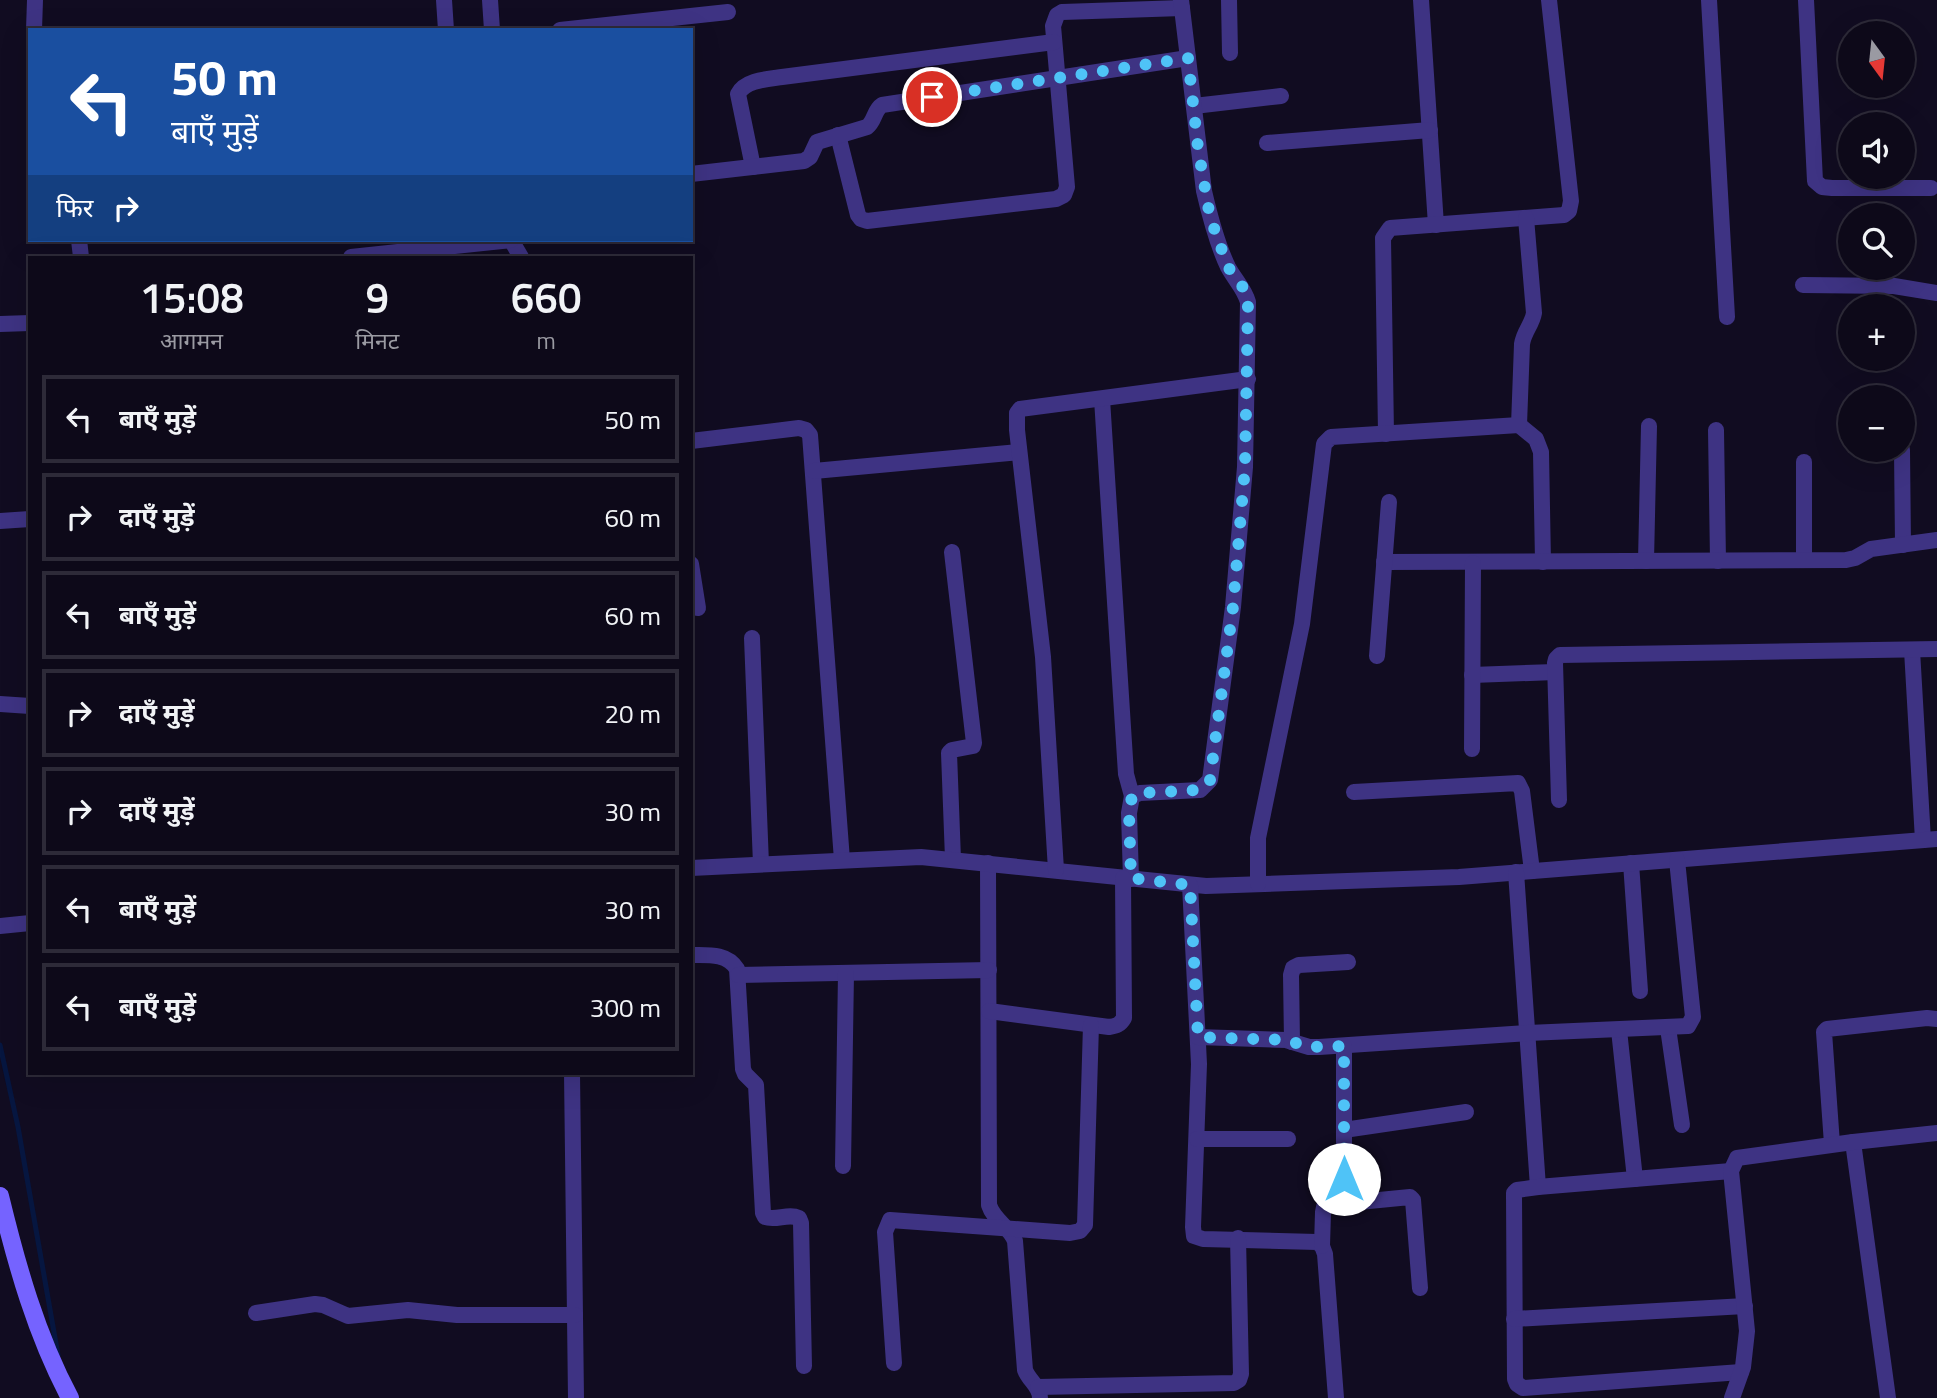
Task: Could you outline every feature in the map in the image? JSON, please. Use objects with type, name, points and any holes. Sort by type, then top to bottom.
[{"type":"street","points":[[34,28],[35,0]]},
{"type":"street","points":[[444,0],[446,28]]},
{"type":"street","points":[[490,0],[492,28]]},
{"type":"street","points":[[1229,0],[1230,54]]},
{"type":"street","points":[[1421,0],[1436,225]]},
{"type":"street","points":[[1386,433],[1386,232],[1390,228],[1564,215],[1569,211],[1571,201],[1549,0]]},
{"type":"street","points":[[1709,0],[1727,317]]},
{"type":"street","points":[[1806,0],[1815,181],[1822,187],[1832,188],[1931,188]]},
{"type":"street","points":[[838,135],[858,215],[867,221],[1056,199],[1064,195],[1067,187],[1054,42],[1056,15],[1062,12],[1182,4],[1201,169],[1210,217],[1228,267],[1245,290],[1248,302],[1245,467],[1234,594],[1210,780],[1200,790],[1140,793],[1132,796]]},
{"type":"street","points":[[579,28],[728,12]]},
{"type":"street","points":[[753,167],[738,94],[746,84],[772,78],[1054,42]]},
{"type":"street","points":[[693,174],[804,161],[810,157],[817,142],[867,127],[882,105],[1188,58]]},
{"type":"street","points":[[1194,106],[1281,96]]},
{"type":"street","points":[[1267,143],[1430,130]]},
{"type":"street","points":[[1519,425],[1522,344],[1524,332],[1532,323],[1534,313],[1526,218]]},
{"type":"street","points":[[360,256],[492,242]]},
{"type":"street","points":[[1803,285],[1894,286],[1937,293]]},
{"type":"street","points":[[0,324],[28,323]]},
{"type":"street","points":[[1056,870],[1043,657],[1016,420],[1020,410],[1248,379]]},
{"type":"street","points":[[989,1011],[1116,1026],[1124,1018],[1129,813],[1132,796],[1126,775],[1102,399]]},
{"type":"street","points":[[1258,884],[1258,838],[1303,624],[1324,444],[1331,437],[1519,425],[1536,439],[1541,452],[1543,562]]},
{"type":"street","points":[[1646,561],[1650,426]]},
{"type":"street","points":[[693,441],[799,428],[807,430],[810,435],[842,860]]},
{"type":"street","points":[[1716,430],[1718,561]]},
{"type":"street","points":[[814,471],[1019,452]]},
{"type":"street","points":[[1804,462],[1804,560]]},
{"type":"street","points":[[1902,462],[1903,545]]},
{"type":"street","points":[[1377,656],[1389,502]]},
{"type":"street","points":[[0,522],[28,519]]},
{"type":"street","points":[[1384,562],[1846,560],[1871,549],[1937,540]]},
{"type":"street","points":[[952,552],[974,743],[973,746],[949,753],[953,859]]},
{"type":"street","points":[[1472,749],[1473,563]]},
{"type":"street","points":[[693,577],[698,608]]},
{"type":"street","points":[[752,638],[761,864]]},
{"type":"street","points":[[1559,800],[1555,672],[1556,659],[1560,655],[1937,649]]},
{"type":"street","points":[[693,868],[901,856],[953,859],[1190,885],[1258,884],[1459,877],[1930,840],[1912,650]]},
{"type":"street","points":[[1472,675],[1555,672]]},
{"type":"street","points":[[0,704],[28,706]]},
{"type":"street","points":[[1354,792],[1518,783],[1522,791],[1528,1033],[1538,1187]]},
{"type":"street","points":[[1198,1037],[1275,1039],[1309,1047],[1688,1026],[1693,1017],[1677,860]]},
{"type":"street","points":[[988,863],[989,1205],[996,1220],[1007,1228],[1015,1241],[1027,1377],[1039,1393],[1234,1383],[1239,1380],[1238,1238]]},
{"type":"street","points":[[1631,863],[1640,991]]},
{"type":"street","points":[[1190,885],[1198,1037],[1197,1139],[1192,1227],[1194,1236],[1203,1239],[1317,1242],[1322,1246]]},
{"type":"street","points":[[0,926],[28,923]]},
{"type":"street","points":[[693,955],[723,957],[733,962],[738,975],[743,1069],[756,1085],[763,1213],[770,1219],[795,1216],[801,1223],[804,1366]]},
{"type":"street","points":[[1292,1042],[1290,975],[1293,968],[1299,965],[1348,961]]},
{"type":"street","points":[[738,975],[989,970]]},
{"type":"street","points":[[843,1166],[846,973]]},
{"type":"street","points":[[1832,1144],[1824,1032],[1827,1029],[1937,1019]]},
{"type":"street","points":[[894,1363],[885,1232],[890,1220],[1070,1233],[1080,1231],[1085,1224],[1091,1024]]},
{"type":"street","points":[[1668,1028],[1682,1125]]},
{"type":"street","points":[[1619,1030],[1635,1179]]},
{"type":"street","points":[[1344,1046],[1344,1203]]},
{"type":"street","points":[[572,1075],[576,1398]]},
{"type":"street","points":[[1344,1130],[1466,1112]]},
{"type":"street","points":[[1732,1398],[1746,1355],[1747,1331],[1731,1171],[1737,1158],[1832,1144],[1937,1133]]},
{"type":"street","points":[[1197,1139],[1288,1139]]},
{"type":"street","points":[[1853,1142],[1888,1398]]},
{"type":"street","points":[[1731,1171],[1517,1190],[1512,1198],[1515,1379],[1523,1388],[1741,1372]]},
{"type":"street","points":[[0,1196],[36,1326],[53,1367],[70,1398]]},
{"type":"street","points":[[1336,1398],[1325,1254],[1322,1246],[1324,1207],[1405,1196],[1413,1200],[1420,1288]]},
{"type":"street","points":[[256,1313],[316,1304],[348,1316],[408,1310],[457,1315],[575,1315]]},
{"type":"street","points":[[1514,1319],[1745,1306]]},
{"type":"waterway","points":[[0,1045],[18,1127],[58,1355]]},
{"type":"route","points":[[932,97],[1188,58],[1198,148],[1210,217],[1228,267],[1245,290],[1248,302],[1250,319],[1245,467],[1233,607],[1210,780],[1200,790],[1140,793],[1132,796],[1129,802],[1131,878],[1190,885],[1198,1037],[1286,1040],[1309,1047],[1344,1046],[1344,1179]]}]
